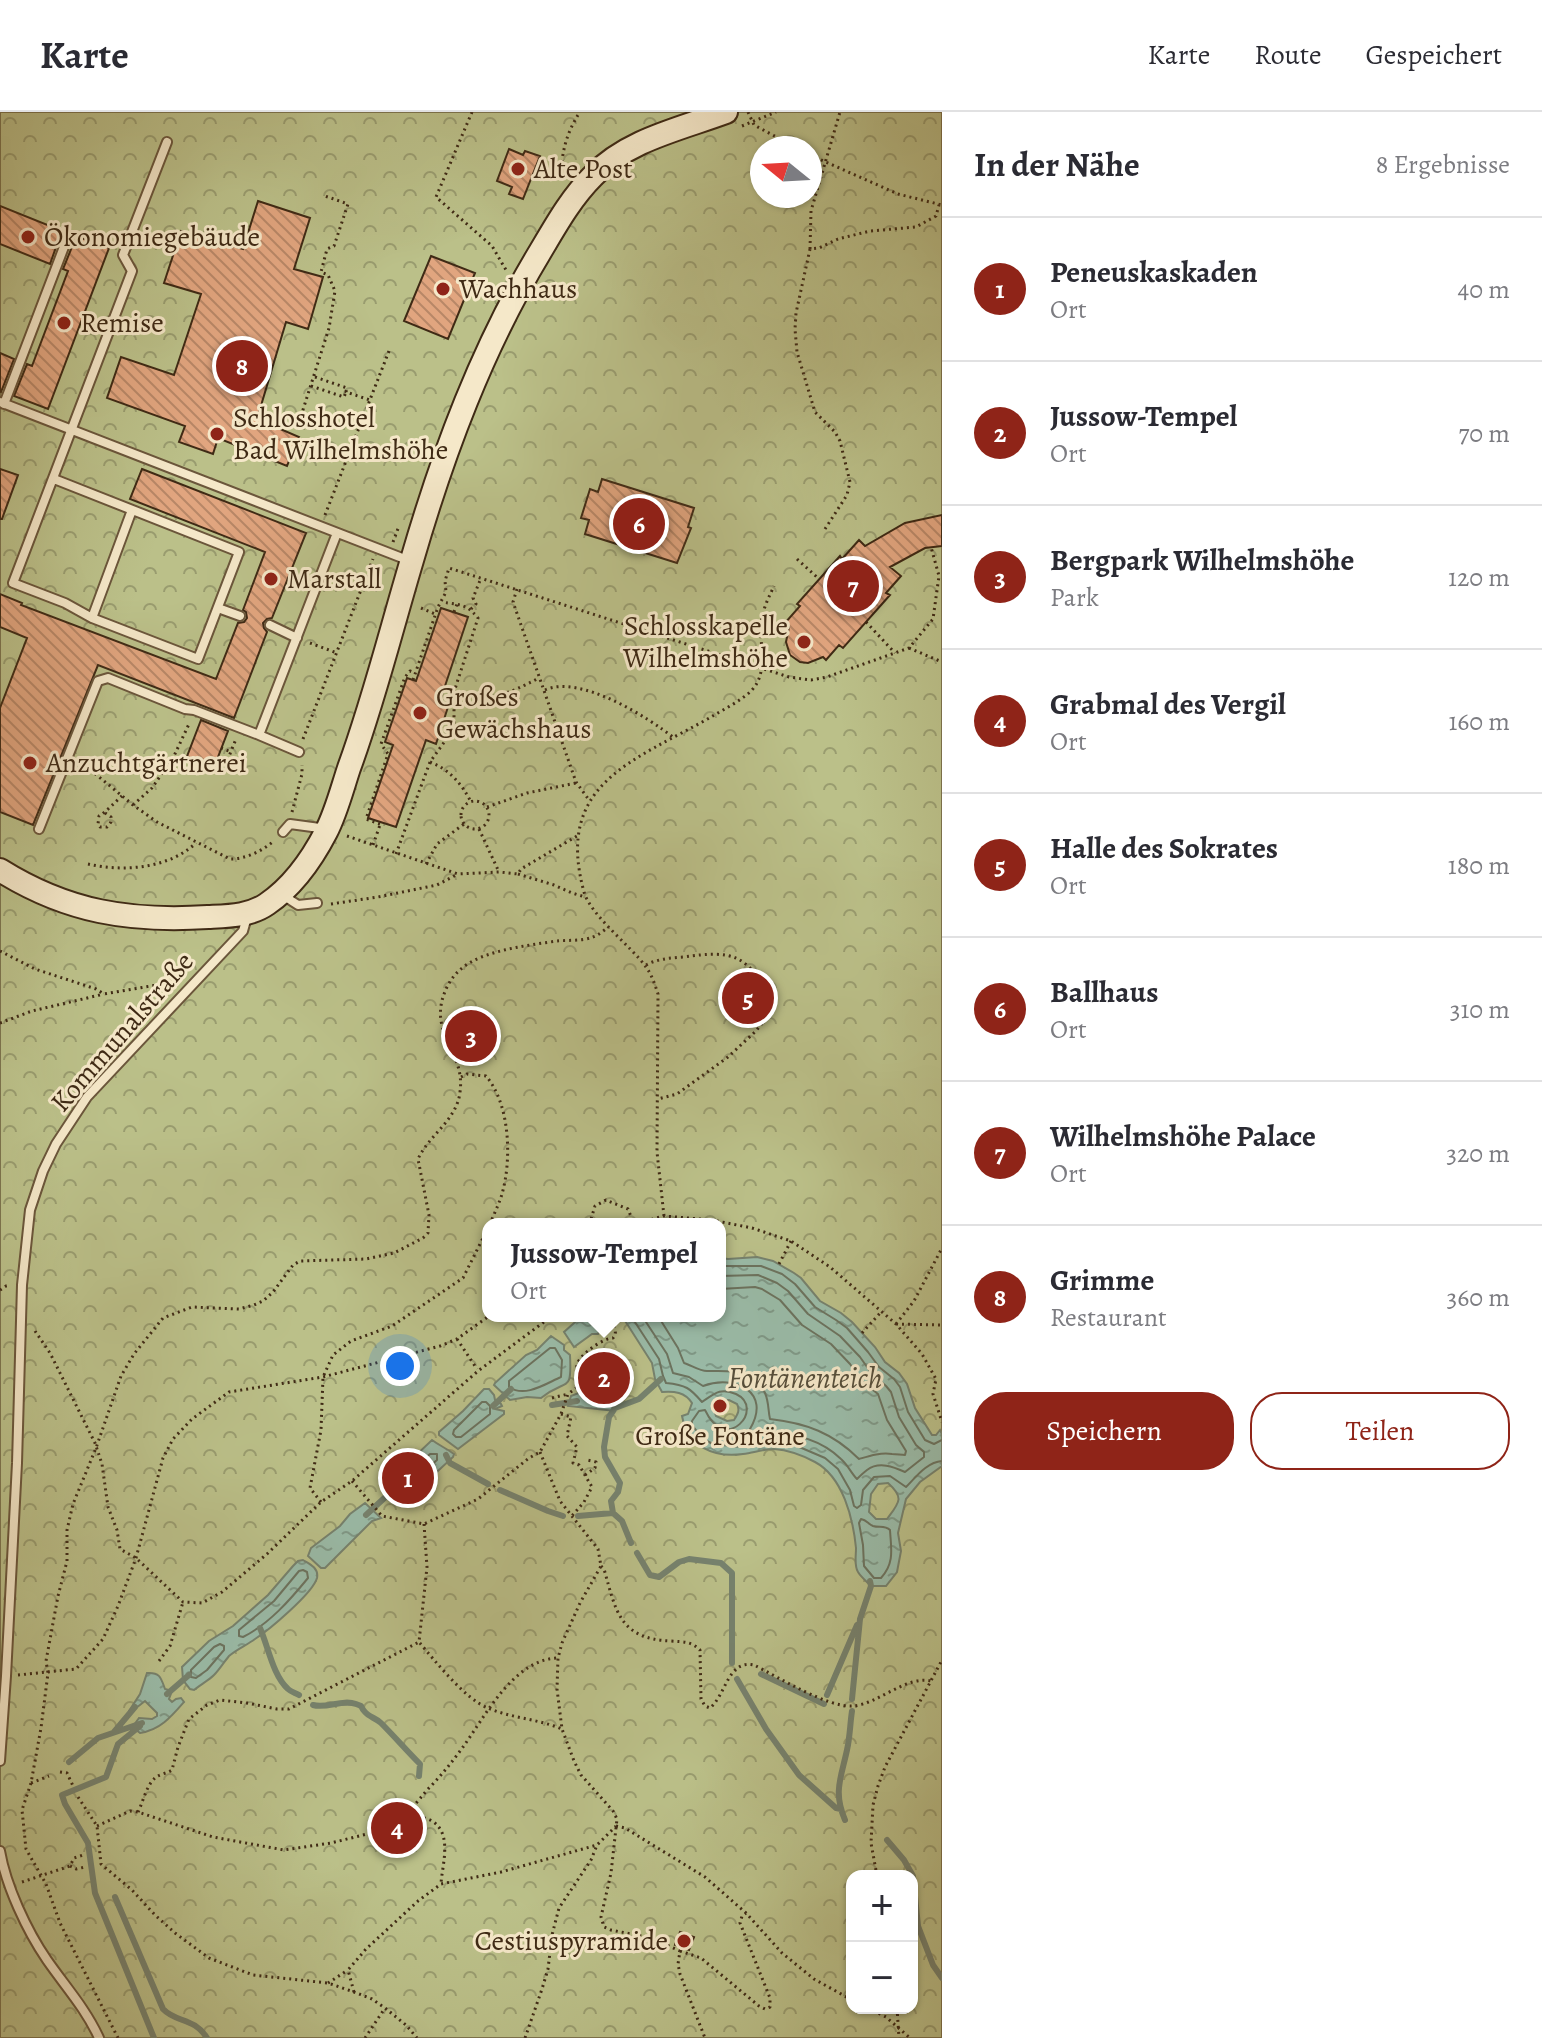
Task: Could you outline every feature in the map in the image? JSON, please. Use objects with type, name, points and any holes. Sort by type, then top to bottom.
[{"type":"main road","points":[[0,870],[53,898],[106,914],[152,918],[249,913],[279,894],[312,856],[327,830],[372,700],[434,489],[472,383],[524,278],[576,194],[601,168],[628,148],[732,119]]},
{"type":"lane","points":[[54,479],[239,552],[198,659],[13,583],[132,271],[123,255],[167,142]]},
{"type":"lane","points":[[67,239],[2,403],[411,561]]},
{"type":"lane","points":[[92,618],[132,510]]},
{"type":"lane","points":[[259,735],[337,533]]},
{"type":"lane","points":[[218,608],[240,616]]},
{"type":"lane","points":[[270,625],[297,638]]},
{"type":"lane","points":[[39,829],[98,681],[108,678],[299,752]]},
{"type":"lane","points":[[283,832],[290,824],[327,830]]},
{"type":"lane","points":[[279,894],[298,905],[317,903]]},
{"type":"lane","name":"Kommunalstraße","points":[[0,1761],[24,1255],[30,1210],[56,1144],[87,1097],[243,931],[249,913]]},
{"type":"lane","points":[[0,1851],[10,1886],[30,1930],[44,1956],[91,2021],[99,2038]]},
{"type":"path","points":[[472,112],[436,197],[492,246],[506,270]]},
{"type":"path","points":[[561,180],[563,150],[580,112]]},
{"type":"path","points":[[748,112],[751,122]]},
{"type":"path","points":[[751,122],[776,112]]},
{"type":"path","points":[[825,529],[847,495],[850,482],[840,441],[815,412],[797,352],[795,329],[810,249],[811,211],[840,112]]},
{"type":"path","points":[[732,119],[751,122],[774,136]]},
{"type":"path","points":[[810,249],[870,231],[916,227],[936,216],[941,205],[898,194],[822,161]]},
{"type":"path","points":[[301,416],[329,328],[335,291],[328,275],[321,272],[327,249],[334,246],[348,204],[325,196]]},
{"type":"path","points":[[320,526],[389,351]]},
{"type":"path","points":[[310,386],[344,397],[346,392],[347,388],[313,377]]},
{"type":"path","points":[[346,392],[370,400]]},
{"type":"path","points":[[413,680],[435,614],[446,592],[449,568],[789,677],[811,680],[827,677],[909,648],[933,619],[940,577],[931,547]]},
{"type":"path","points":[[305,735],[377,548]]},
{"type":"path","points":[[797,559],[819,579]]},
{"type":"path","points":[[471,609],[476,604],[473,598],[481,578]]},
{"type":"path","points":[[664,1216],[657,1152],[658,994],[646,965],[585,897],[578,870],[577,836],[589,800],[622,766],[751,691],[763,669],[760,645],[762,615],[774,586]]},
{"type":"path","points":[[517,589],[513,602],[576,782],[589,800]]},
{"type":"path","points":[[396,854],[430,762],[454,723],[454,692],[478,618],[471,609],[442,602]]},
{"type":"path","points":[[454,612],[457,604]]},
{"type":"path","points":[[412,606],[435,614]]},
{"type":"path","points":[[866,622],[895,653]]},
{"type":"path","points":[[297,638],[337,653]]},
{"type":"path","points":[[909,648],[942,662]]},
{"type":"path","points":[[373,846],[381,823],[366,819],[388,754],[381,744],[405,677],[410,671],[416,673]]},
{"type":"path","points":[[454,692],[496,697],[539,678]]},
{"type":"path","points":[[545,690],[553,686],[571,687],[606,697],[644,715],[674,738]]},
{"type":"path","points":[[133,805],[152,788],[174,756],[194,710]]},
{"type":"path","points":[[223,771],[241,728]]},
{"type":"path","points":[[221,748],[231,752]]},
{"type":"path","points":[[69,752],[157,822],[230,859],[241,859],[271,844],[283,832]]},
{"type":"path","points":[[290,824],[302,774],[299,752]]},
{"type":"path","points":[[430,762],[455,777],[471,802]]},
{"type":"path","points":[[487,807],[527,793],[576,782]]},
{"type":"path","points":[[105,813],[122,796]]},
{"type":"path","points":[[471,802],[487,807],[490,816],[487,824],[479,829],[468,828],[464,824],[461,812],[471,802]]},
{"type":"path","points":[[426,864],[437,844],[464,824]]},
{"type":"path","points":[[479,829],[499,872]]},
{"type":"path","points":[[327,830],[458,874],[518,874],[585,897]]},
{"type":"path","points":[[518,874],[521,869],[577,836]]},
{"type":"path","points":[[88,864],[115,869],[142,867],[189,850],[196,843]]},
{"type":"path","points":[[317,903],[340,903],[423,888],[437,885],[458,874]]},
{"type":"path","points":[[118,2038],[26,1849],[22,1810],[31,1783],[41,1728],[48,1673],[46,1661],[67,1561],[67,1530],[73,1504],[121,1376],[163,1318],[192,1307],[239,1309],[254,1305],[273,1292],[293,1265],[300,1261],[366,1259],[394,1253],[423,1238],[428,1233],[429,1215],[418,1159],[452,1114],[460,1094],[461,1077],[440,1024],[440,1003],[446,989],[456,974],[470,962],[485,956],[514,947],[593,937],[609,927]]},
{"type":"path","points":[[0,951],[35,969],[104,994]]},
{"type":"path","points":[[646,965],[656,960],[720,953],[739,959],[752,969],[772,999],[770,1013],[728,1057],[677,1094],[658,1099]]},
{"type":"path","points":[[0,1023],[32,1011],[104,994],[178,982],[187,989]]},
{"type":"path","points":[[461,1077],[467,1074],[486,1076],[495,1087],[504,1113],[508,1155],[502,1194],[492,1218]]},
{"type":"path","points":[[591,1218],[595,1206],[606,1200],[628,1209],[632,1218]]},
{"type":"path","points":[[656,1218],[689,1218]]},
{"type":"path","points":[[726,1223],[791,1241],[830,1267],[896,1324],[922,1354],[936,1379],[933,1394],[942,1422]]},
{"type":"path","points":[[321,1502],[310,1488],[321,1430],[323,1377],[333,1355],[351,1341],[392,1326],[463,1278],[482,1240]]},
{"type":"path","points":[[779,1264],[791,1241]]},
{"type":"path","points":[[896,1324],[914,1301],[942,1248]]},
{"type":"path","points":[[862,1333],[881,1312]]},
{"type":"path","points":[[21,1321],[29,1322],[50,1353],[96,1448],[120,1549],[136,1558],[183,1602],[202,1603],[222,1592],[321,1502],[352,1481],[478,1371],[544,1322]]},
{"type":"path","points":[[6,1676],[76,1669],[103,1639],[136,1558],[163,1458],[173,1439],[192,1419],[229,1392],[323,1377],[440,1346],[457,1339],[482,1321]]},
{"type":"path","points":[[580,1385],[577,1364],[598,1343],[616,1336],[612,1322]]},
{"type":"path","points":[[896,1324],[942,1325]]},
{"type":"path","points":[[457,1339],[478,1371]]},
{"type":"path","points":[[352,1481],[382,1516],[424,1524],[478,1499],[540,1452],[561,1414],[567,1396],[580,1385],[591,1385],[604,1392],[612,1390],[617,1384],[616,1368],[610,1362],[595,1364],[589,1370],[591,1385]]},
{"type":"path","points":[[936,1379],[942,1378]]},
{"type":"path","points":[[552,1398],[567,1396]]},
{"type":"path","points":[[561,1414],[571,1417],[567,1436],[577,1447],[573,1463],[579,1465],[592,1487],[571,1517]]},
{"type":"path","points":[[540,1452],[560,1501],[598,1549],[621,1620],[628,1628],[658,1640],[687,1641],[700,1650],[701,1699],[705,1706],[710,1708],[717,1702],[737,1667],[748,1663],[828,1701],[847,1706],[861,1705],[915,1681],[931,1681]]},
{"type":"path","points":[[585,1475],[595,1468],[596,1462],[587,1460]]},
{"type":"path","points":[[424,1524],[426,1577],[419,1642],[480,1705],[562,1729]]},
{"type":"path","points":[[601,1566],[570,1625],[558,1658],[557,1689],[562,1729],[581,1775],[617,1819],[601,1922],[611,1930],[651,1938],[701,1958],[765,2009],[770,2007],[770,1998],[740,1923],[746,1913]]},
{"type":"path","points":[[159,1661],[170,1646],[183,1602]]},
{"type":"path","points":[[138,1812],[152,1780],[172,1770],[189,1719],[207,1705],[220,1700],[289,1709],[419,1642]]},
{"type":"path","points":[[406,1814],[450,1765],[509,1682],[547,1659],[558,1658]]},
{"type":"path","points":[[876,1870],[871,1843],[873,1805],[878,1786],[942,1660]]},
{"type":"path","points":[[60,1772],[67,1773],[73,1786]]},
{"type":"path","points":[[31,1783],[49,1776]]},
{"type":"path","points":[[78,1797],[97,1826],[99,1864],[132,1890],[175,1933],[209,1958],[253,1975],[328,1983],[354,1992],[385,2008],[417,2038]]},
{"type":"path","points":[[97,1826],[130,1811],[138,1812],[213,1837],[284,1850],[319,1846],[383,1830],[390,1817],[406,1814],[433,1822],[440,1831],[446,1846],[441,1884]]},
{"type":"path","points":[[525,2038],[545,1979],[559,1908],[591,1860],[597,1845],[616,1826]]},
{"type":"path","points":[[616,1826],[625,1828],[705,1877],[746,1913],[782,1953],[814,1979],[846,1997]]},
{"type":"path","points":[[328,1983],[348,1970],[418,1901],[441,1884],[515,1869],[597,1845]]},
{"type":"path","points":[[94,1853],[100,1851]]},
{"type":"path","points":[[10,1886],[70,1866],[74,1858],[83,1855]]},
{"type":"path","points":[[70,1866],[76,1869],[85,1867]]},
{"type":"path","points":[[680,1951],[680,1974],[705,2038]]},
{"type":"path","points":[[348,1970],[354,1992]]},
{"type":"path","points":[[365,2038],[385,2008]]},
{"type":"path","points":[[880,2014],[910,2038]]},
{"type":"path","points":[[897,2014],[899,2038]]},
{"type":"green space","points":[[0,112],[942,112],[942,2038],[0,2038]]},
{"type":"water","name":"Fontänenteich","points":[[757,1257],[773,1261],[801,1278],[820,1301],[852,1322],[885,1362],[899,1373],[932,1435],[940,1430],[942,1434],[942,1466],[920,1482],[906,1499],[898,1533],[901,1551],[897,1572],[886,1586],[871,1586],[858,1572],[855,1536],[845,1499],[825,1469],[805,1457],[784,1450],[732,1455],[713,1452],[696,1443],[685,1427],[682,1416],[688,1414],[692,1403],[679,1393],[662,1392],[652,1363],[626,1322],[726,1322],[726,1259]],"holes":[[[717,1400],[737,1404],[738,1412],[734,1420],[727,1421],[716,1416],[714,1406]],[[888,1483],[897,1493],[895,1509],[887,1519],[876,1519],[869,1512],[871,1494],[878,1484]]]},
{"type":"water","points":[[575,1322],[610,1324],[574,1347],[564,1332]]},
{"type":"water","points":[[551,1336],[564,1345],[564,1350],[570,1355],[569,1381],[541,1398],[510,1400],[495,1383]]},
{"type":"water","points":[[484,1389],[489,1389],[494,1395],[502,1406],[495,1409],[504,1411],[504,1414],[458,1449],[439,1432]]},
{"type":"water","points":[[586,1390],[606,1398],[615,1411],[568,1406],[571,1396]]},
{"type":"water","points":[[432,1440],[454,1454],[453,1457],[426,1482],[394,1500],[382,1485]]},
{"type":"water","points":[[365,1503],[381,1518],[372,1521],[325,1568],[321,1568],[308,1556],[311,1548]]},
{"type":"water","points":[[303,1560],[317,1572],[308,1593],[270,1628],[229,1656],[212,1677],[194,1690],[190,1689],[183,1680],[182,1667],[209,1641],[233,1626],[268,1595],[298,1561]]},
{"type":"water","points":[[147,1673],[157,1675],[165,1689],[172,1691],[169,1699],[172,1702],[181,1698],[184,1702],[159,1726],[140,1733],[134,1725],[139,1718],[152,1719],[157,1716],[145,1701],[129,1713]]},
{"type":"building","name":"Alte Post","points":[[509,149],[523,155],[525,151],[540,156],[523,199],[509,194],[512,187],[497,181]]},
{"type":"building","points":[[258,201],[310,218],[294,269],[323,277],[308,329],[286,322],[257,419],[299,437],[287,466],[218,438],[213,454],[179,442],[185,426],[107,398],[121,357],[174,375],[201,294],[164,283],[181,231],[243,249]]},
{"type":"building","name":"Ökonomiegebäude","points":[[0,206],[65,232],[60,236],[50,264],[0,244]]},
{"type":"building","name":"Remise","points":[[73,235],[109,248],[48,409],[14,396],[27,364],[32,366],[68,271],[63,269],[74,242]]},
{"type":"building","name":"Wachhaus","points":[[431,256],[475,273],[448,339],[404,321]]},
{"type":"building","points":[[0,353],[14,359],[1,392],[0,391]]},
{"type":"building","points":[[0,469],[18,475],[2,519],[0,519]]},
{"type":"building","points":[[142,469],[306,533],[272,618],[263,623],[267,632],[234,718],[98,665],[33,825],[0,812],[0,708],[27,638],[0,627],[0,594],[21,605],[216,679],[238,623],[247,618],[243,610],[265,552],[130,499]]},
{"type":"building","points":[[602,479],[694,508],[688,527],[691,528],[677,563],[585,534],[589,520],[581,518],[590,489],[598,492]]},
{"type":"building","points":[[942,515],[942,546],[925,548],[890,567],[901,576],[886,593],[890,595],[843,648],[839,645],[826,660],[823,657],[808,663],[790,655],[786,642],[789,627],[785,623],[800,606],[797,604],[840,556],[842,559],[859,540],[865,546],[905,523]]},
{"type":"building","name":"Großes Gewächshaus","points":[[441,608],[468,617],[439,704],[448,707],[436,744],[426,740],[396,827],[368,818],[393,745],[385,742],[407,678],[416,681]]},
{"type":"building","points":[[201,720],[228,731],[213,770],[186,759]]},
{"type":"building","points":[[604,1363],[613,1367],[617,1376],[613,1385],[604,1389],[595,1385],[591,1376],[595,1367]]},
{"type":"building","name":"Cestiuspyramide","points":[[680,1932],[694,1937],[689,1950],[675,1945]]},
{"type":"waterway","points":[[613,1513],[611,1501],[620,1483],[605,1457],[609,1417],[615,1408],[639,1399],[661,1379]]},
{"type":"waterway","points":[[493,1406],[511,1389]]},
{"type":"waterway","points":[[552,1405],[577,1401]]},
{"type":"waterway","points":[[446,1455],[450,1463],[488,1484]]},
{"type":"waterway","points":[[366,1515],[393,1490]]},
{"type":"waterway","points":[[500,1490],[563,1516]]},
{"type":"waterway","points":[[578,1516],[613,1513],[622,1521],[631,1543]]},
{"type":"waterway","points":[[637,1553],[650,1575],[659,1577],[679,1562],[689,1559],[721,1563],[732,1573],[732,1663]]},
{"type":"waterway","points":[[852,1699],[860,1619],[870,1581]]},
{"type":"waterway","points":[[827,1695],[857,1625]]},
{"type":"waterway","points":[[260,1628],[278,1677],[288,1689],[299,1695]]},
{"type":"waterway","points":[[761,1674],[824,1704]]},
{"type":"waterway","points":[[167,1694],[189,1675]]},
{"type":"waterway","points":[[737,1679],[766,1729],[799,1775],[841,1809]]},
{"type":"waterway","points":[[313,1705],[351,1703],[360,1706],[420,1764],[419,1776]]},
{"type":"waterway","points":[[114,1732],[135,1707]]},
{"type":"waterway","points":[[845,1820],[839,1801],[839,1785],[852,1711]]},
{"type":"waterway","points":[[69,1762],[98,1738],[142,1723]]},
{"type":"waterway","points":[[140,1726],[118,1744],[106,1777],[62,1795],[88,1843],[95,1893],[154,2038]]},
{"type":"waterway","points":[[887,1840],[913,1876],[918,1926],[933,1965],[942,1978]]},
{"type":"waterway","points":[[115,1897],[163,2009],[191,2023],[207,2038]]},
{"type":"place","name":"Alte Post","points":[[518,169]]},
{"type":"place","name":"Ökonomiegebäude","points":[[28,237]]},
{"type":"place","name":"Wachhaus","points":[[443,289]]},
{"type":"place","name":"Remise","points":[[64,323]]},
{"type":"place","name":"Grimme","points":[[242,366]]},
{"type":"place","name":"Schlosshotel Bad Wilhelmshöhe","points":[[217,434]]},
{"type":"place","name":"Ballhaus","points":[[639,524]]},
{"type":"place","name":"Marstall","points":[[271,579]]},
{"type":"place","name":"Wilhelmshöhe Palace","points":[[853,586]]},
{"type":"place","name":"Schlosskapelle Wilhelmshöhe","points":[[804,642]]},
{"type":"place","name":"Großes Gewächshaus","points":[[420,713]]},
{"type":"place","name":"Anzuchtgärtnerei","points":[[30,763]]},
{"type":"place","name":"Halle des Sokrates","points":[[748,998]]},
{"type":"place","name":"Bergpark Wilhelmshöhe","points":[[471,1036]]},
{"type":"place","name":"Jussow-Tempel","points":[[604,1378]]},
{"type":"place","name":"Große Fontäne","points":[[720,1406]]},
{"type":"place","name":"Peneuskaskaden","points":[[408,1478]]},
{"type":"place","name":"Grabmal des Vergil","points":[[397,1828]]},
{"type":"place","name":"Cestiuspyramide","points":[[684,1941]]}]
